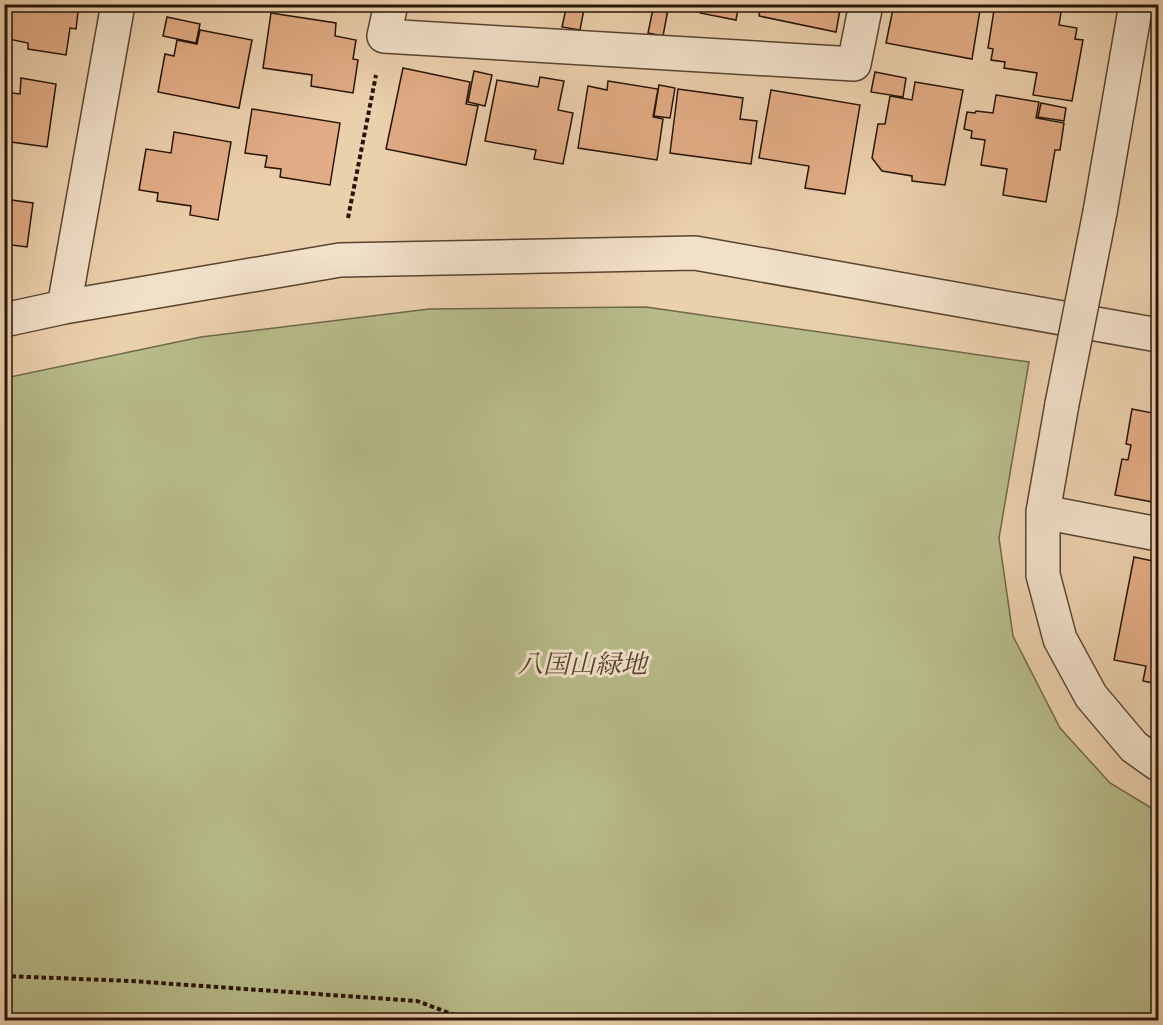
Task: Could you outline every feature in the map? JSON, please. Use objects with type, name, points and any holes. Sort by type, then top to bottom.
[{"type":"street","points":[[64,307],[118,4]]},
{"type":"street","points":[[391,4],[384,36],[854,64],[866,4]]},
{"type":"street","points":[[1136,4],[1100,212],[1043,512],[1043,575],[1060,639],[1091,696],[1134,747],[1158,764]]},
{"type":"street","points":[[4,320],[64,307],[340,260],[695,254],[1158,335]]},
{"type":"street","points":[[1043,512],[1158,534]]},
{"type":"path","points":[[347,223],[384,36]]},
{"type":"path","points":[[4,976],[132,981],[417,1001],[468,1020]]},
{"type":"green space","name":"八国山緑地","points":[[646,307],[1029,362],[999,538],[1013,636],[1060,728],[1110,783],[1158,812],[1158,1020],[5,1020],[5,378],[201,337],[429,309]]},
{"type":"building","points":[[4,4],[79,4],[76,29],[70,28],[66,55],[28,49],[28,43],[4,38]]},
{"type":"building","points":[[567,4],[585,4],[580,30],[562,27]]},
{"type":"building","points":[[654,4],[669,4],[663,36],[648,33]]},
{"type":"building","points":[[690,4],[739,4],[736,20],[700,13],[701,6]]},
{"type":"building","points":[[761,4],[841,4],[836,32],[759,16]]},
{"type":"building","points":[[894,4],[981,4],[972,59],[886,43]]},
{"type":"building","points":[[995,4],[1062,6],[1059,25],[1077,28],[1075,39],[1083,40],[1072,101],[1033,95],[1037,73],[1004,68],[1005,62],[991,60],[993,49],[988,48]]},
{"type":"building","points":[[271,13],[336,23],[335,36],[356,40],[353,59],[358,60],[353,93],[311,86],[312,75],[263,68]]},
{"type":"building","points":[[167,17],[200,24],[196,43],[163,36]]},
{"type":"building","points":[[200,30],[252,40],[239,108],[158,92],[165,54],[174,56],[177,40],[197,44]]},
{"type":"building","points":[[403,68],[470,82],[466,104],[478,106],[466,165],[386,149]]},
{"type":"building","points":[[474,71],[492,75],[485,106],[468,102]]},
{"type":"building","points":[[875,72],[906,78],[903,97],[871,92]]},
{"type":"building","points":[[540,77],[564,81],[558,110],[573,113],[563,164],[534,159],[536,150],[485,141],[497,80],[538,87]]},
{"type":"building","points":[[21,78],[56,84],[47,147],[4,141],[4,92],[20,94]]},
{"type":"building","points":[[608,81],[658,89],[653,117],[663,119],[657,160],[578,148],[588,86],[607,90]]},
{"type":"building","points":[[915,82],[963,90],[945,185],[912,181],[912,176],[882,171],[872,158],[878,124],[885,124],[890,96],[912,100]]},
{"type":"building","points":[[659,85],[675,88],[670,118],[654,116]]},
{"type":"building","points":[[678,89],[743,98],[740,119],[757,121],[751,164],[670,153]]},
{"type":"building","points":[[771,90],[860,105],[845,194],[805,188],[809,166],[759,158]]},
{"type":"building","points":[[996,95],[1039,102],[1036,118],[1064,123],[1060,150],[1055,150],[1046,202],[1003,195],[1007,169],[981,165],[985,140],[971,138],[972,131],[964,129],[967,112],[993,113]]},
{"type":"building","points":[[1041,103],[1066,108],[1064,121],[1038,117]]},
{"type":"building","points":[[252,109],[340,123],[330,185],[280,177],[281,169],[265,167],[267,156],[245,153]]},
{"type":"building","points":[[174,132],[231,142],[218,220],[190,215],[191,206],[157,201],[158,193],[139,190],[146,149],[171,153]]},
{"type":"building","points":[[4,199],[33,203],[27,247],[4,244]]},
{"type":"building","points":[[1132,409],[1158,414],[1158,503],[1115,495],[1122,459],[1128,460],[1131,445],[1126,444]]},
{"type":"building","points":[[1134,557],[1158,562],[1158,684],[1143,681],[1146,666],[1114,660]]}]
